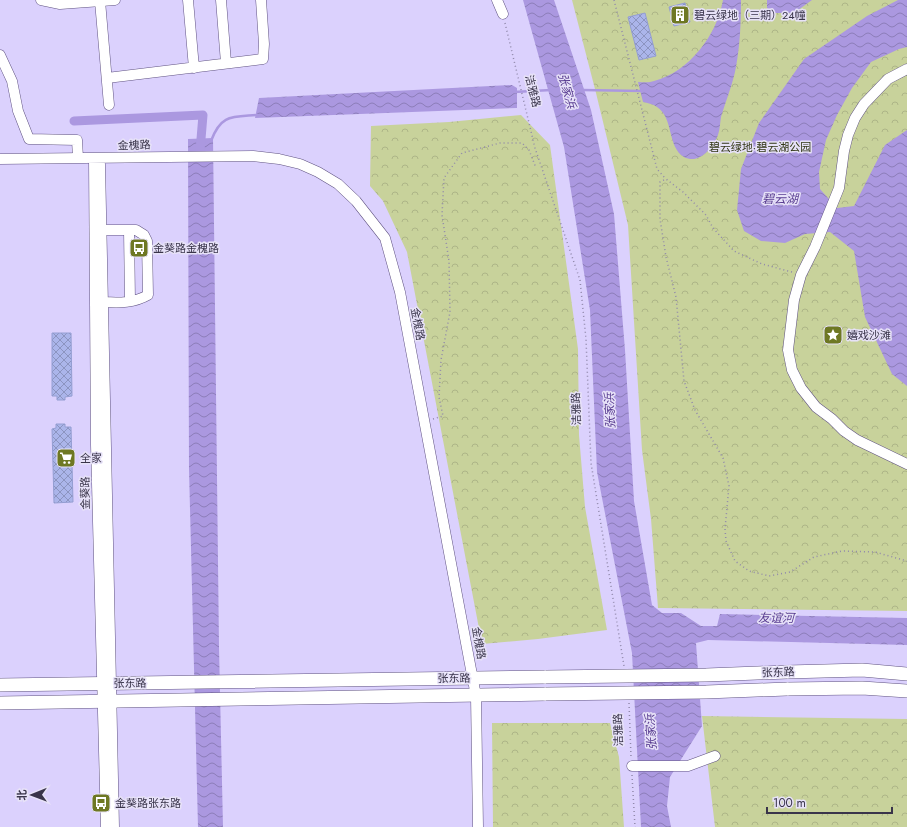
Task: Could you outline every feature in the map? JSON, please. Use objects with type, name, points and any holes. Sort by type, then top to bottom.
[{"type":"main road","name":"张东路","points":[[0,685],[706,675],[862,670],[907,674]]},
{"type":"main road","name":"张东路","points":[[0,703],[706,692],[862,688],[907,691]]},
{"type":"street","points":[[41,0],[60,4],[114,0]]},
{"type":"street","points":[[188,0],[194,68]]},
{"type":"street","points":[[221,0],[226,63]]},
{"type":"street","points":[[107,78],[263,59],[264,44],[261,0]]},
{"type":"street","points":[[497,0],[503,14]]},
{"type":"street","points":[[100,1],[109,106]]},
{"type":"street","points":[[0,55],[12,82],[18,111],[29,138],[77,140],[78,158]]},
{"type":"street","points":[[907,69],[888,79],[864,104],[855,118],[848,135],[844,152],[839,188],[815,247],[801,275],[794,300],[788,350],[792,370],[801,388],[816,407],[857,440],[907,464]]},
{"type":"street","name":"金槐路","points":[[0,159],[156,156],[253,156],[279,159],[300,164],[318,172],[338,184],[356,201],[385,238],[400,292],[476,696],[478,827]]},
{"type":"street","name":"金葵路","points":[[97,158],[102,230],[104,302],[107,683]]},
{"type":"street","name":"金葵路","points":[[97,158],[96,445],[114,827]]},
{"type":"street","points":[[102,230],[136,230],[144,235],[147,241],[148,295],[141,299],[122,303],[104,302]]},
{"type":"street","points":[[129,230],[130,301]]},
{"type":"street","name":"金葵路","points":[[106,827],[108,701]]},
{"type":"street","points":[[635,766],[694,765],[715,756]]},
{"type":"path","points":[[614,0],[657,169],[666,179],[683,192],[706,214],[713,228],[734,250],[762,264],[801,275]]},
{"type":"path","name":"洁雅路","points":[[503,14],[535,148],[580,280],[586,339],[591,463],[625,670]]},
{"type":"path","points":[[425,422],[443,416],[439,397],[441,360],[450,312],[449,261],[442,215],[444,178],[462,153],[500,143],[522,143],[529,150],[536,168]]},
{"type":"path","points":[[666,179],[660,182],[660,219],[666,257],[676,297],[684,381],[695,410],[723,458],[729,486],[725,529],[726,541],[734,561],[749,571],[768,576],[790,572],[814,557],[842,551],[875,552],[907,561]]},
{"type":"path","name":"洁雅路","points":[[628,700],[635,766],[635,827]]},
{"type":"green space","name":"碧云绿地·碧云湖公园","points":[[572,0],[907,0],[907,611],[658,608],[651,519],[642,450],[628,225]]},
{"type":"green space","points":[[521,115],[550,145],[578,349],[579,435],[585,507],[607,630],[538,639],[482,644],[407,252],[383,201],[370,186],[371,126],[449,122]]},
{"type":"green space","points":[[702,716],[907,719],[907,827],[715,827]]},
{"type":"green space","points":[[492,723],[610,723],[619,757],[624,827],[493,827]]},
{"type":"water","points":[[523,0],[554,0],[591,110],[614,214],[625,350],[634,501],[652,605],[662,613],[681,613],[701,626],[717,626],[720,614],[907,618],[907,645],[708,640],[696,643],[702,726],[670,777],[667,806],[671,827],[641,827],[632,653],[597,472],[590,310],[564,147]]},
{"type":"water","points":[[723,0],[741,0],[739,42],[735,73],[721,117],[719,133],[716,140],[705,154],[695,159],[690,159],[684,157],[675,147],[669,125],[662,112],[655,106],[643,102],[638,82],[652,82],[667,76],[690,61],[708,39],[720,13]]},
{"type":"water","points":[[767,0],[812,0],[794,13],[773,13],[767,8]]},
{"type":"water","name":"碧云湖","points":[[898,0],[907,0],[907,47],[899,49],[871,62],[852,88],[837,115],[826,140],[819,172],[820,189],[837,208],[854,206],[885,145],[907,130],[907,386],[892,374],[865,317],[854,251],[830,232],[805,234],[785,243],[761,241],[744,231],[737,210],[741,169],[759,123],[804,59],[867,16]]},
{"type":"water","points":[[512,85],[517,88],[517,108],[255,118],[259,98]]},
{"type":"water","points":[[213,138],[219,647],[223,827],[198,827],[189,469],[188,139]]},
{"type":"building","name":"碧云绿地（三期）24幢","points":[[685,3],[690,22],[674,26],[669,7]]},
{"type":"building","points":[[645,13],[656,56],[639,60],[628,17]]},
{"type":"building","points":[[52,333],[71,333],[72,396],[65,397],[65,400],[57,400],[57,396],[52,396]]},
{"type":"building","points":[[56,424],[65,424],[65,427],[71,427],[73,502],[54,503],[52,429],[56,428]]},
{"type":"waterway","points":[[514,92],[551,90]]},
{"type":"waterway","points":[[582,90],[643,91]]},
{"type":"waterway","points":[[74,121],[203,115],[200,151]]},
{"type":"waterway","points":[[211,141],[215,132],[223,121],[234,117],[257,115]]},
{"type":"place","name":"碧云绿地（三期）24幢","points":[[680,15]]},
{"type":"place","name":"金葵路金槐路","points":[[139,248]]},
{"type":"place","name":"嬉戏沙滩","points":[[833,335]]},
{"type":"place","name":"全家","points":[[66,458]]},
{"type":"place","name":"金葵路张东路","points":[[101,803]]},
{"type":"water label","name":"张家浜","points":[[567,91]]},
{"type":"water label","name":"张家浜","points":[[610,411]]},
{"type":"water label","name":"友谊河","points":[[776,618]]},
{"type":"water label","name":"张家浜","points":[[651,732]]}]
